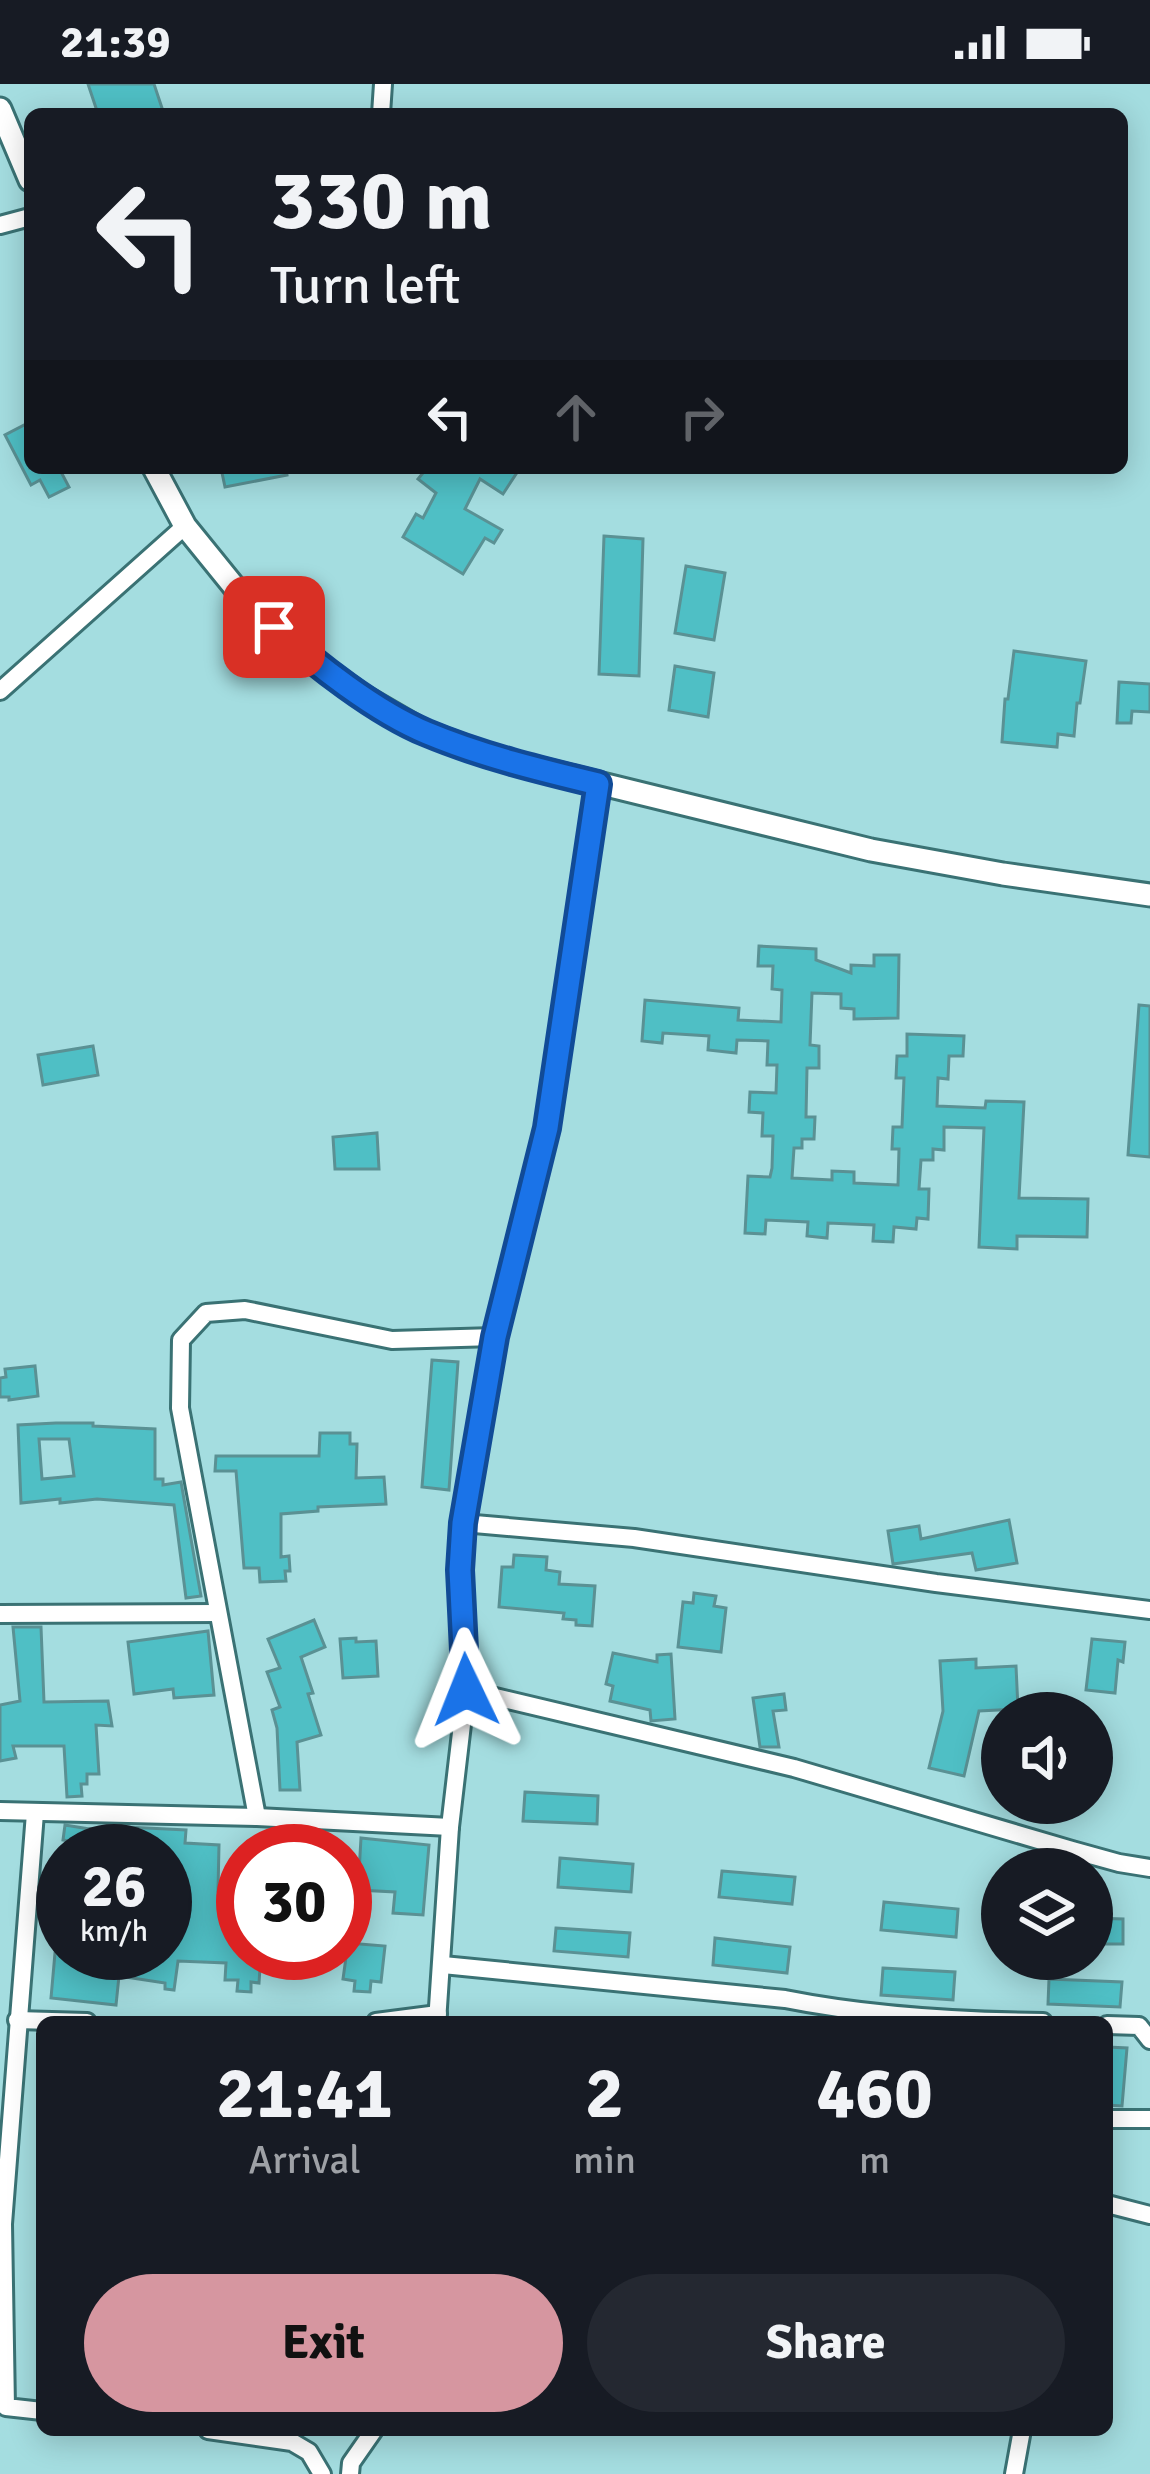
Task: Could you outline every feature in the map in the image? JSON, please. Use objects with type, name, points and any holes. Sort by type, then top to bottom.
[{"type":"street","points":[[0,109],[24,166]]},
{"type":"street","points":[[157,474],[185,526],[249,604],[298,649],[361,695],[423,731],[492,757],[871,850],[1150,895]]},
{"type":"street","points":[[0,691],[185,526]]},
{"type":"street","points":[[438,2016],[450,1827],[466,1690],[460,1570],[463,1523],[495,1337],[547,1128],[598,784]]},
{"type":"street","points":[[257,1817],[180,1408],[181,1340],[206,1313],[245,1310],[392,1340],[495,1337]]},
{"type":"street","points":[[463,1523],[634,1538],[1150,1610]]},
{"type":"street","points":[[0,1614],[218,1613]]},
{"type":"street","points":[[466,1690],[794,1768],[1072,1850],[1150,1868]]},
{"type":"street","points":[[0,1811],[450,1827]]},
{"type":"street","points":[[35,1813],[2,2224],[3,2409],[36,2411]]},
{"type":"street","points":[[443,1965],[928,2016]]},
{"type":"street","points":[[17,2020],[36,2021]]},
{"type":"street","points":[[1113,2025],[1138,2026],[1150,2039]]},
{"type":"street","points":[[1113,2119],[1150,2119]]},
{"type":"street","points":[[1113,2206],[1150,2215]]},
{"type":"street","points":[[250,2436],[292,2442],[308,2452],[322,2474]]},
{"type":"street","points":[[308,2452],[312,2436]]},
{"type":"street","points":[[350,2474],[351,2463],[370,2436]]},
{"type":"street","points":[[1014,2474],[1021,2436]]},
{"type":"building","points":[[88,84],[154,84],[162,108],[96,108]]},
{"type":"building","points":[[24,425],[24,472],[5,435]]},
{"type":"building","points":[[25,474],[62,474],[69,487],[49,497],[40,480],[31,485]]},
{"type":"building","points":[[222,474],[287,474],[287,475],[225,487]]},
{"type":"building","points":[[422,474],[516,474],[503,494],[480,479],[465,509],[502,530],[494,543],[485,538],[463,574],[403,537],[416,514],[423,518],[436,493],[418,479]]},
{"type":"building","points":[[604,536],[643,539],[639,676],[599,674]]},
{"type":"building","points":[[686,566],[725,573],[714,640],[675,633]]},
{"type":"building","points":[[1014,651],[1086,661],[1074,736],[1058,734],[1057,747],[1002,742]]},
{"type":"building","points":[[675,666],[714,673],[708,717],[669,710]]},
{"type":"building","points":[[1119,682],[1150,684],[1150,712],[1132,711],[1131,723],[1117,723]]},
{"type":"building","points":[[759,946],[816,949],[816,960],[851,973],[851,965],[874,966],[874,955],[899,955],[898,1018],[854,1019],[854,1009],[841,1008],[841,994],[812,993],[810,1045],[819,1046],[819,1068],[807,1068],[806,1117],[815,1117],[814,1139],[802,1139],[802,1148],[794,1148],[792,1178],[832,1180],[832,1171],[854,1172],[854,1183],[898,1185],[899,1149],[892,1149],[893,1127],[902,1127],[904,1078],[896,1078],[897,1056],[907,1056],[907,1034],[964,1036],[963,1056],[949,1056],[948,1079],[938,1078],[937,1106],[985,1108],[986,1101],[1024,1102],[1019,1198],[1088,1199],[1087,1237],[1017,1236],[1017,1249],[979,1247],[984,1128],[944,1127],[944,1150],[933,1149],[933,1160],[921,1160],[919,1189],[929,1189],[928,1219],[917,1218],[916,1229],[894,1227],[893,1242],[873,1241],[874,1225],[828,1223],[827,1238],[807,1236],[808,1222],[766,1220],[765,1234],[745,1233],[748,1176],[770,1177],[772,1168],[773,1136],[762,1136],[763,1113],[749,1112],[750,1092],[776,1093],[777,1065],[767,1065],[768,1041],[737,1040],[736,1053],[708,1050],[709,1036],[663,1033],[662,1043],[642,1041],[645,1000],[739,1008],[738,1020],[781,1022],[782,990],[772,989],[773,966],[758,966]]},
{"type":"building","points":[[1139,1005],[1150,1006],[1150,1157],[1128,1155]]},
{"type":"building","points":[[93,1046],[98,1075],[43,1085],[38,1055]]},
{"type":"building","points":[[377,1133],[379,1169],[335,1169],[333,1137]]},
{"type":"building","points":[[432,1360],[458,1362],[449,1490],[422,1487]]},
{"type":"building","points":[[35,1366],[38,1396],[0,1397],[5,1369]]},
{"type":"building","points":[[93,1423],[155,1429],[155,1479],[163,1479],[163,1485],[181,1482],[201,1596],[186,1598],[174,1505],[97,1499],[21,1503],[18,1425]],"holes":[[[39,1439],[69,1439],[74,1476],[42,1479]]]},
{"type":"building","points":[[320,1433],[350,1433],[350,1444],[357,1444],[356,1478],[384,1477],[386,1504],[281,1514],[281,1557],[289,1556],[290,1571],[285,1571],[286,1581],[260,1582],[259,1568],[244,1568],[236,1471],[215,1471],[216,1456],[319,1456]]},
{"type":"building","points":[[1009,1520],[1017,1563],[976,1570],[972,1553],[893,1564],[888,1531],[919,1526],[921,1539]]},
{"type":"building","points":[[514,1555],[547,1557],[546,1570],[560,1572],[559,1584],[595,1586],[592,1626],[563,1619],[564,1613],[499,1607],[502,1567],[513,1567]]},
{"type":"building","points":[[694,1593],[716,1596],[714,1606],[726,1608],[721,1652],[678,1647],[683,1602],[693,1603]]},
{"type":"building","points":[[314,1620],[325,1647],[301,1657],[321,1735],[297,1742],[300,1790],[280,1790],[272,1710],[280,1707],[267,1672],[280,1668],[268,1639]]},
{"type":"building","points":[[13,1627],[41,1627],[44,1702],[108,1701],[112,1726],[96,1725],[99,1774],[87,1774],[87,1784],[81,1784],[82,1796],[67,1797],[64,1746],[13,1746],[16,1758],[0,1761],[0,1705],[20,1701]]},
{"type":"building","points":[[208,1631],[214,1695],[174,1698],[173,1689],[134,1694],[128,1642]]},
{"type":"building","points":[[356,1638],[356,1642],[376,1641],[378,1676],[343,1678],[340,1639]]},
{"type":"building","points":[[1092,1639],[1125,1642],[1115,1693],[1086,1690]]},
{"type":"building","points":[[613,1653],[657,1662],[657,1655],[671,1654],[675,1719],[651,1721],[650,1710],[610,1701],[613,1686],[606,1684]]},
{"type":"building","points":[[976,1659],[976,1668],[1016,1666],[1017,1692],[981,1692],[981,1711],[964,1776],[929,1768],[943,1711],[940,1661]]},
{"type":"building","points":[[784,1694],[786,1710],[773,1711],[779,1747],[760,1747],[753,1698]]},
{"type":"building","points":[[525,1792],[598,1796],[597,1824],[523,1821]]},
{"type":"building","points":[[372,1839],[429,1845],[423,1915],[393,1913],[395,1892],[372,1891]]},
{"type":"building","points":[[192,1843],[216,1845],[216,1963],[192,1962]]},
{"type":"building","points":[[560,1858],[633,1864],[631,1892],[558,1887]]},
{"type":"building","points":[[722,1871],[795,1877],[792,1904],[719,1897]]},
{"type":"building","points":[[884,1902],[958,1909],[956,1937],[881,1930]]},
{"type":"building","points":[[1113,1919],[1123,1919],[1123,1944],[1113,1944]]},
{"type":"building","points":[[556,1928],[630,1933],[628,1957],[554,1951]]},
{"type":"building","points":[[715,1938],[790,1947],[787,1973],[713,1965]]},
{"type":"building","points":[[372,1945],[385,1946],[381,1982],[371,1981],[370,1992],[354,1991],[355,1981],[349,1980],[372,1980]]},
{"type":"building","points":[[883,1968],[955,1972],[953,2000],[881,1995]]},
{"type":"building","points":[[53,1980],[119,1980],[116,2005],[51,1998]]},
{"type":"building","points":[[145,1980],[175,1980],[174,1990],[165,1989],[165,1983]]},
{"type":"building","points":[[238,1980],[259,1980],[251,1982],[251,1992],[237,1991]]},
{"type":"building","points":[[1049,1980],[1122,1982],[1120,2007],[1048,2004]]},
{"type":"building","points":[[1113,2047],[1127,2048],[1122,2106],[1113,2105]]},
{"type":"route","points":[[274,627],[361,695],[423,731],[492,757],[598,784],[547,1128],[495,1337],[463,1523],[460,1570],[466,1690]]}]
